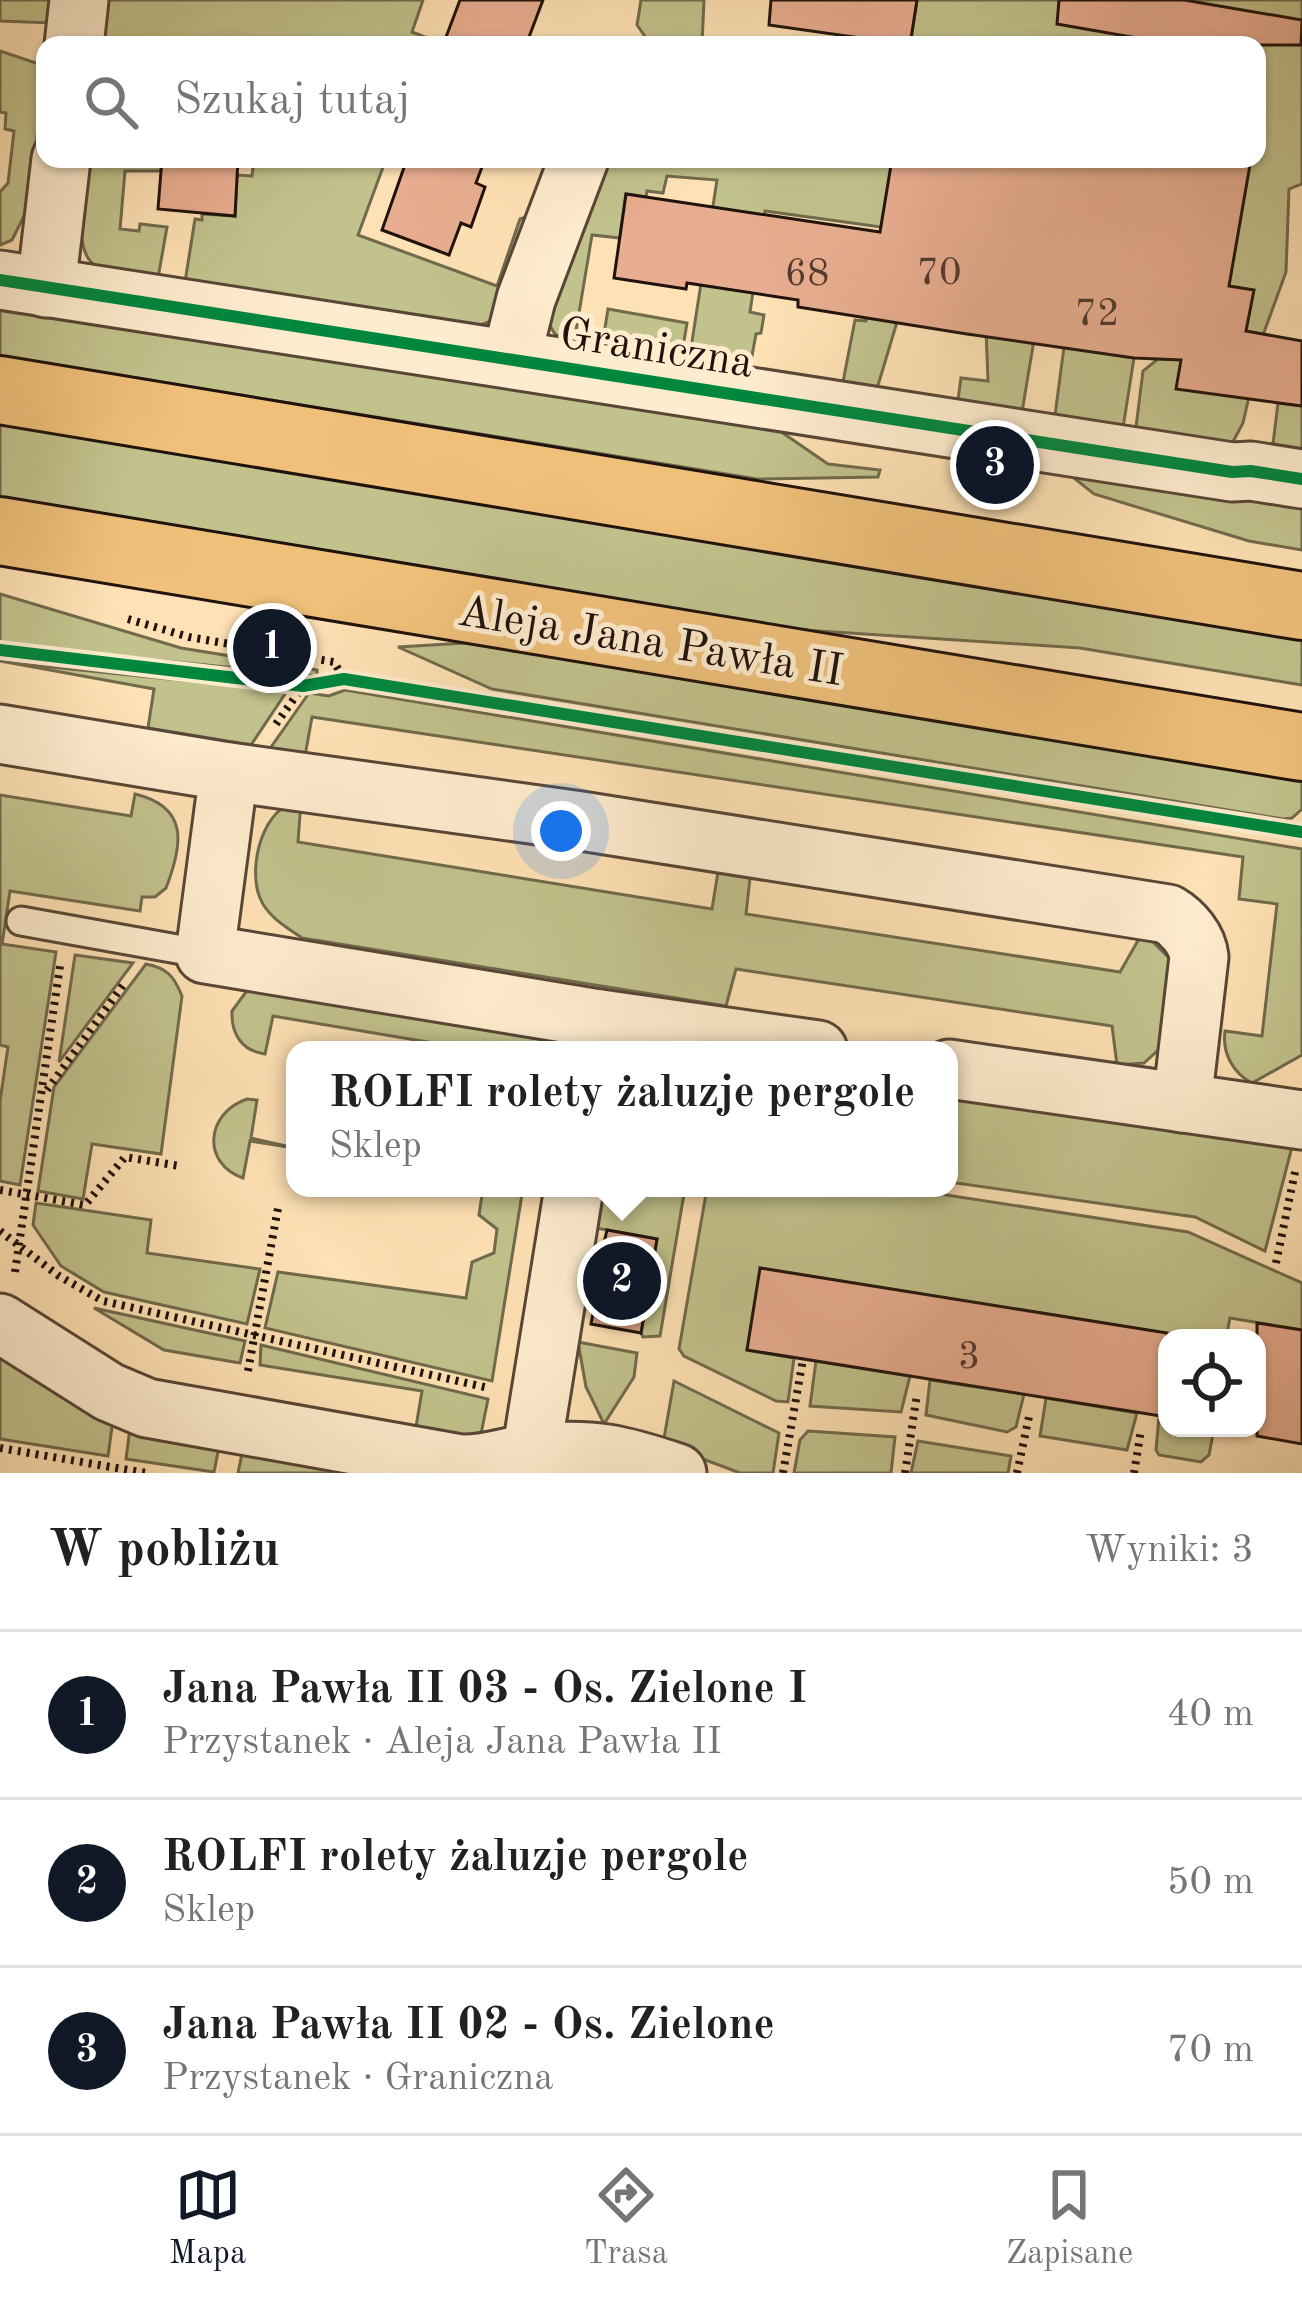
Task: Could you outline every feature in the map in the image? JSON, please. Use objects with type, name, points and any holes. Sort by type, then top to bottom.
[{"type":"main road","points":[[0,390],[1302,606]]},
{"type":"main road","name":"Aleja Jana Pawła II","points":[[0,531],[1302,747]]},
{"type":"street","points":[[75,36],[80,0]]},
{"type":"street","points":[[23,284],[58,168]]},
{"type":"street","points":[[511,359],[526,298],[576,168]]},
{"type":"street","name":"Graniczna","points":[[23,284],[1210,469],[1302,479]]},
{"type":"street","points":[[0,734],[1168,914],[1189,933],[1199,957],[1182,1103]]},
{"type":"street","points":[[229,772],[179,948],[598,1035],[686,1041]]},
{"type":"street","points":[[958,1070],[1182,1103],[1300,1137]]},
{"type":"street","points":[[530,1463],[573,1197]]},
{"type":"street","points":[[6,1307],[109,1392],[147,1408],[461,1464],[530,1463],[604,1450],[676,1473]]},
{"type":"lane","points":[[22,921],[179,948]]},
{"type":"path","points":[[115,615],[189,637],[334,662],[344,679]]},
{"type":"path","points":[[6,1307],[28,1195],[66,929]]},
{"type":"path","points":[[43,1095],[179,948]]},
{"type":"path","points":[[1276,1263],[1300,1137]]},
{"type":"path","points":[[0,1190],[85,1204],[125,1157],[180,1166]]},
{"type":"path","points":[[238,1422],[278,1208]]},
{"type":"path","points":[[0,1231],[59,1276],[103,1301],[472,1384]]},
{"type":"path","points":[[783,1473],[802,1359]]},
{"type":"path","points":[[905,1473],[916,1394]]},
{"type":"path","points":[[1017,1473],[1030,1412]]},
{"type":"path","points":[[1135,1473],[1141,1430]]},
{"type":"path","points":[[0,1448],[146,1473]]},
{"type":"green space","points":[[0,0],[54,0],[52,23],[0,21]]},
{"type":"green space","points":[[107,0],[423,0],[412,32],[422,36],[103,36]]},
{"type":"green space","points":[[641,0],[704,0],[702,36],[645,36],[637,25]]},
{"type":"green space","points":[[917,0],[1302,0],[1302,184],[1289,189],[1286,272],[1263,335],[1243,423],[1228,451],[1135,435],[1143,371],[1158,359],[1167,287],[1046,268],[1021,418],[957,407],[961,378],[988,381],[986,330],[978,327],[996,213],[943,204],[949,168],[1070,168],[1063,205],[1163,226],[1176,168],[1266,168],[1266,36],[911,36]]},
{"type":"green space","points":[[0,51],[36,63],[36,145],[29,206],[12,240],[0,245],[0,192],[8,183],[14,131],[5,129],[6,113],[0,112]]},
{"type":"green space","points":[[87,168],[161,168],[125,171],[120,229],[139,231],[140,224],[167,227],[158,278],[107,270],[90,261],[81,219]]},
{"type":"green space","points":[[253,168],[383,168],[358,235],[497,286],[520,219],[533,215],[498,318],[476,327],[185,282],[195,219],[202,220],[202,214],[235,216],[237,175],[252,176]]},
{"type":"green space","points":[[598,168],[892,168],[897,322],[876,392],[842,387],[855,320],[866,321],[881,227],[765,211],[750,312],[764,315],[749,372],[689,361],[717,180],[667,176],[663,193],[626,194],[620,238],[592,235],[574,343],[555,334],[547,321]]},
{"type":"green space","points":[[0,304],[777,429],[828,464],[880,470],[878,477],[757,479],[0,356]]},
{"type":"green space","points":[[608,309],[687,323],[681,359],[602,347]]},
{"type":"green space","points":[[1064,347],[1134,358],[1122,434],[1054,423]]},
{"type":"green space","points":[[1278,403],[1302,406],[1302,464],[1271,460]]},
{"type":"green space","points":[[0,423],[1302,632],[1302,685],[1080,648],[788,629],[0,502]]},
{"type":"green space","points":[[1064,470],[1302,506],[1302,550],[1249,541],[1094,494]]},
{"type":"green space","points":[[0,594],[181,648],[317,670],[317,676],[7,645],[0,641]]},
{"type":"green space","points":[[465,643],[1302,779],[1302,809],[1283,819],[492,689],[398,647]]},
{"type":"green space","points":[[0,661],[287,691],[251,745],[148,728],[154,689]]},
{"type":"green space","points":[[345,690],[1302,849],[1302,1055],[1252,1083],[1239,1074],[1227,1054],[1225,1031],[1262,1036],[1277,904],[1239,899],[1243,857],[312,717],[305,756],[269,750],[309,693],[329,696]]},
{"type":"green space","points":[[135,794],[165,808],[173,818],[178,842],[166,888],[155,897],[142,897],[140,911],[10,891],[2,944],[56,952],[20,1185],[0,1181],[0,1101],[8,1047],[0,1045],[0,795],[131,816]]},
{"type":"green space","points":[[301,801],[298,842],[712,909],[718,872],[750,878],[746,914],[1120,972],[1140,937],[1153,942],[1173,962],[1167,1042],[1144,1063],[1117,1065],[1112,1026],[736,969],[726,1006],[302,938],[263,904],[256,885],[257,854],[268,825],[288,805]]},
{"type":"green space","points":[[75,955],[133,963],[59,1062]]},
{"type":"green space","points":[[146,964],[169,974],[182,996],[161,1154],[92,1144],[83,1199],[38,1191],[54,1087]]},
{"type":"green space","points":[[257,987],[536,1033],[545,1041],[422,1041],[273,1016],[265,1054],[244,1045],[236,1034],[232,1011],[246,992]]},
{"type":"green space","points":[[958,1094],[1293,1143],[1265,1251],[1195,1217],[958,1183]]},
{"type":"green space","points":[[257,1100],[251,1138],[286,1146],[250,1141],[243,1178],[229,1171],[215,1150],[217,1126],[233,1106]]},
{"type":"green space","points":[[482,1197],[522,1197],[492,1381],[265,1328],[278,1272],[466,1298],[472,1262],[494,1253],[497,1229],[479,1215]]},
{"type":"green space","points":[[601,1197],[683,1197],[660,1336],[643,1337],[641,1333],[657,1239],[596,1228]]},
{"type":"green space","points":[[705,1197],[958,1197],[1188,1232],[1302,1283],[1302,1330],[1230,1318],[1228,1329],[1158,1332],[761,1268],[747,1350],[794,1358],[788,1402],[776,1401],[684,1356],[679,1349]]},
{"type":"green space","points":[[36,1203],[151,1220],[147,1253],[260,1269],[247,1324],[104,1292],[61,1266],[33,1225]]},
{"type":"green space","points":[[94,1308],[245,1341],[240,1363],[164,1350]]},
{"type":"green space","points":[[578,1342],[637,1353],[634,1377],[604,1424],[586,1387]]},
{"type":"green space","points":[[261,1345],[488,1399],[480,1439],[415,1433],[422,1391],[260,1365]]},
{"type":"green space","points":[[0,1351],[113,1420],[108,1456],[0,1439]]},
{"type":"green space","points":[[816,1361],[910,1376],[901,1412],[810,1406]]},
{"type":"green space","points":[[930,1380],[1024,1394],[1016,1427],[1007,1432],[926,1415]]},
{"type":"green space","points":[[674,1381],[779,1433],[773,1473],[740,1473],[663,1444]]},
{"type":"green space","points":[[1046,1398],[1137,1413],[1127,1450],[1040,1436]]},
{"type":"green space","points":[[130,1428],[219,1447],[214,1472],[126,1459]]},
{"type":"green space","points":[[1158,1428],[1158,1437],[1212,1437],[1209,1455],[1201,1462],[1159,1455],[1156,1450]]},
{"type":"green space","points":[[808,1431],[895,1437],[891,1473],[794,1473],[800,1440]]},
{"type":"green space","points":[[918,1441],[1011,1456],[1008,1473],[911,1473]]},
{"type":"green space","points":[[243,1449],[386,1473],[238,1473]]},
{"type":"building","points":[[460,0],[543,0],[529,36],[446,36]]},
{"type":"building","points":[[771,0],[917,0],[911,36],[847,36],[769,25]]},
{"type":"building","points":[[1059,0],[1184,0],[1302,20],[1301,45],[1266,45],[1266,36],[1126,36],[1057,24]]},
{"type":"building","points":[[161,168],[238,168],[235,216],[158,209]]},
{"type":"building","points":[[404,168],[482,168],[476,183],[485,187],[471,227],[461,223],[449,255],[382,230]]},
{"type":"building","points":[[891,168],[1249,168],[1229,286],[1254,290],[1246,331],[1302,341],[1302,406],[1176,389],[1181,360],[1134,358],[967,334],[798,307],[798,300],[687,283],[686,289],[614,278],[626,194],[880,232]]},
{"type":"building","points":[[607,1230],[657,1239],[641,1333],[591,1324],[595,1303],[590,1303]]},
{"type":"building","points":[[760,1268],[1158,1332],[1158,1416],[747,1350]]},
{"type":"building","points":[[1257,1323],[1302,1330],[1302,1444],[1263,1437],[1266,1329],[1257,1329]]},
{"type":"cycle path","points":[[0,280],[1232,472],[1302,479]]},
{"type":"cycle path","points":[[0,650],[303,686],[344,679],[1302,832]]},
{"type":"place","name":"Jana Pawła II 02 - Os. Zielone","points":[[995,465]]},
{"type":"place","name":"Jana Pawła II 03 - Os. Zielone I","points":[[272,648]]},
{"type":"place","name":"ROLFI rolety żaluzje pergole","points":[[622,1281]]}]
